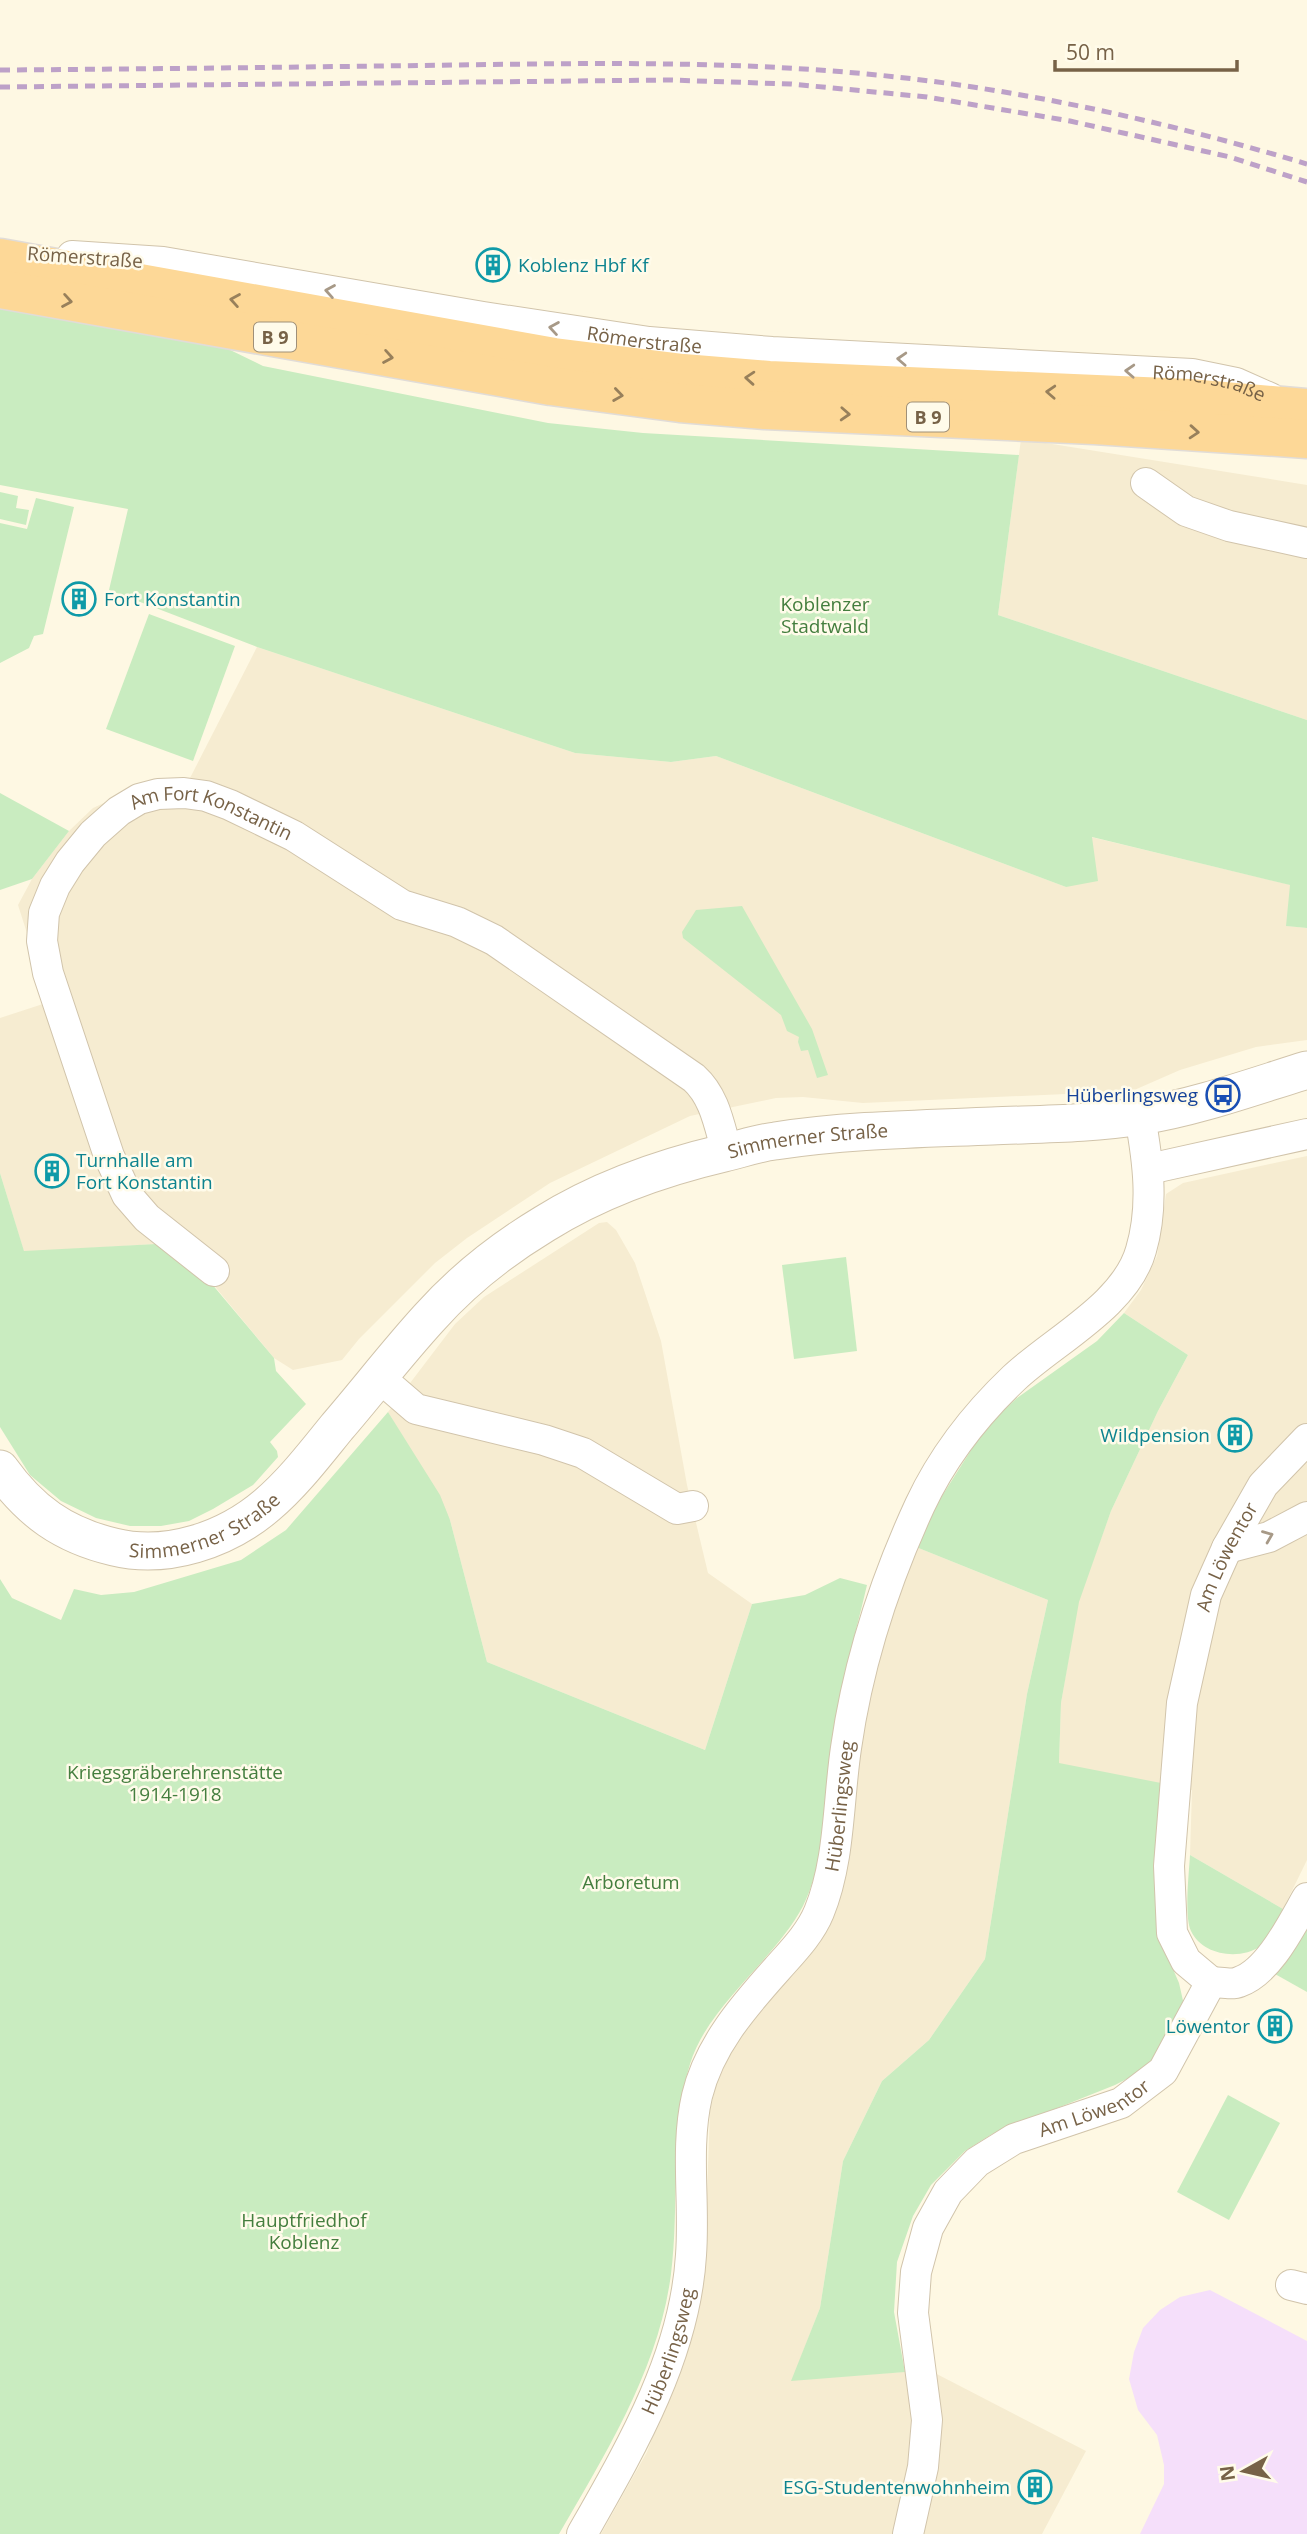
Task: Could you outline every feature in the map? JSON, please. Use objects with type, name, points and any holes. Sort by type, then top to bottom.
[{"type":"highway","name":"B 9","points":[[0,258],[552,372],[680,403],[765,410],[1094,425],[1307,439]]},
{"type":"highway","name":"B 9","points":[[0,289],[552,372],[683,373],[769,380],[1189,398],[1298,407]]},
{"type":"street","name":"Römerstraße","points":[[0,251],[163,262],[483,317],[649,342],[772,352],[1192,374],[1236,383],[1298,407]]},
{"type":"street","points":[[1146,484],[1186,511],[1229,526],[1307,543]]},
{"type":"street","name":"Am Fort Konstantin","points":[[214,1271],[147,1218],[127,1195],[108,1156],[48,973],[42,941],[44,913],[55,886],[70,862],[93,834],[120,811],[139,799],[158,794],[206,796],[230,805],[294,836],[402,905],[457,922],[494,940],[694,1077],[712,1101],[727,1152]]},
{"type":"street","name":"Simmerner Straße","points":[[0,1469],[20,1496],[51,1522],[88,1541],[126,1550],[158,1551],[189,1547],[228,1531],[267,1505],[305,1466],[429,1318],[461,1286],[517,1240],[567,1210],[629,1181],[681,1163],[772,1141],[872,1131],[1092,1121],[1140,1116],[1190,1105],[1307,1070]]},
{"type":"street","name":"Hüberlingsweg","points":[[582,2534],[623,2463],[665,2373],[684,2302],[691,2255],[690,2168],[695,2109],[706,2069],[727,2028],[799,1944],[818,1914],[831,1873],[846,1747],[860,1670],[884,1588],[922,1502],[956,1443],[980,1411],[1018,1374],[1085,1323],[1127,1279],[1141,1253],[1149,1200],[1149,1169],[1140,1116]]},
{"type":"street","points":[[1149,1169],[1307,1135]]},
{"type":"street","points":[[380,1378],[416,1409],[583,1453],[677,1508],[693,1506]]},
{"type":"street","name":"Am Löwentor","points":[[908,2534],[923,2467],[927,2420],[914,2313],[916,2272],[928,2228],[948,2192],[977,2162],[1014,2139],[1121,2103],[1163,2071],[1211,1982],[1186,1961],[1172,1934],[1169,1866],[1182,1703],[1206,1595],[1227,1549],[1263,1485],[1307,1439]]},
{"type":"street","points":[[1227,1549],[1269,1537],[1307,1517]]},
{"type":"street","points":[[1211,1982],[1238,1983],[1264,1965],[1285,1938],[1307,1898]]},
{"type":"shaded area","points":[[1021,439],[1307,485],[1307,720],[998,615]]},
{"type":"shaded area","points":[[257,647],[575,753],[671,762],[716,756],[1066,887],[1091,837],[1291,885],[1287,926],[1307,928],[1307,1040],[1256,1047],[1180,1070],[1132,1091],[863,1103],[803,1097],[776,1098],[690,1116],[550,1183],[467,1238],[435,1263],[359,1339],[342,1360],[293,1370],[274,1358],[212,1283],[156,1244],[24,1252],[0,1173],[0,1018],[49,1002],[18,905],[32,879],[69,831],[93,808],[132,790],[189,780]]},
{"type":"shaded area","points":[[1307,1156],[1307,1860],[1283,1909],[1190,1855],[1192,1790],[1059,1764],[1061,1703],[1078,1602],[1111,1511],[1158,1411],[1188,1355],[1124,1313],[1141,1290],[1157,1256],[1166,1194],[1183,1183]]},
{"type":"shaded area","points":[[607,1222],[616,1230],[635,1263],[661,1341],[687,1485],[708,1573],[752,1604],[705,1750],[487,1662],[450,1520],[388,1412],[455,1324],[484,1297],[599,1223]]},
{"type":"shaded area","points":[[911,1545],[1048,1600],[1027,1694],[985,1959],[929,2040],[882,2081],[843,2161],[820,2308],[792,2380],[929,2370],[1086,2451],[1042,2534],[601,2534],[647,2452],[676,2376],[705,2250],[710,2111],[720,2067],[758,2012],[830,1919],[848,1861],[871,1664]]},
{"type":"shaded area","points":[[1210,2290],[1307,2341],[1307,2534],[1140,2534],[1164,2484],[1164,2465],[1157,2435],[1138,2410],[1129,2379],[1134,2352],[1143,2328],[1160,2310],[1180,2297]]},
{"type":"green space","name":"Koblenzer Stadtwald","points":[[0,308],[224,347],[263,366],[548,423],[643,433],[1019,455],[998,615],[1307,720],[1307,928],[1286,926],[1290,885],[1092,837],[1098,881],[1066,887],[716,756],[671,762],[575,753],[257,647],[109,590],[128,509],[0,485]]},
{"type":"green space","points":[[0,492],[18,496],[16,508],[29,510],[26,525],[0,519]]},
{"type":"green space","points":[[36,498],[74,507],[43,634],[34,636],[29,648],[0,663],[0,523],[27,529]]},
{"type":"green space","points":[[149,614],[235,646],[193,761],[106,729]]},
{"type":"green space","points":[[0,793],[69,831],[32,879],[0,890]]},
{"type":"green space","points":[[742,906],[812,1029],[828,1075],[817,1078],[808,1050],[801,1051],[799,1037],[787,1031],[781,1015],[683,938],[682,932],[696,910]]},
{"type":"green space","points":[[0,1173],[24,1251],[156,1244],[211,1283],[274,1358],[276,1371],[306,1404],[270,1442],[278,1457],[253,1485],[189,1521],[161,1526],[130,1526],[96,1518],[61,1501],[30,1475],[0,1427]]},
{"type":"green space","points":[[846,1257],[857,1351],[794,1359],[782,1265]]},
{"type":"green space","points":[[1124,1313],[1188,1355],[1158,1411],[1111,1511],[1079,1602],[1061,1703],[1059,1763],[1161,1783],[1169,1960],[1179,1983],[1184,2005],[1169,2040],[1146,2069],[1115,2085],[992,2134],[965,2151],[931,2185],[913,2216],[897,2262],[894,2312],[905,2372],[791,2381],[820,2308],[843,2161],[882,2081],[929,2040],[985,1959],[1027,1694],[1048,1600],[911,1545],[985,1428],[1017,1398],[1097,1341]]},
{"type":"green space","name":"Hauptfriedhof Koblenz","points":[[388,1412],[440,1495],[450,1520],[487,1662],[705,1750],[752,1604],[805,1595],[840,1578],[867,1585],[835,1721],[821,1846],[811,1887],[791,1926],[711,2022],[690,2064],[679,2115],[671,2274],[655,2343],[643,2376],[612,2441],[559,2534],[0,2534],[0,1579],[12,1598],[61,1620],[74,1589],[101,1595],[134,1592],[241,1560],[286,1530]]},
{"type":"green space","points":[[1190,1855],[1283,1909],[1265,1943],[1252,1951],[1232,1954],[1212,1950],[1196,1939],[1191,1931],[1188,1915]]},
{"type":"green space","points":[[1307,1919],[1307,1992],[1275,1974]]},
{"type":"green space","points":[[1228,2095],[1280,2123],[1229,2220],[1177,2192]]},
{"type":"railway","points":[[0,70],[611,64],[816,70],[923,80],[1034,97],[1144,120],[1307,164]]},
{"type":"railway","points":[[0,87],[670,80],[791,84],[927,97],[1070,121],[1230,157],[1307,182]]},
{"type":"place","name":"Koblenz Hbf Kf","points":[[493,265]]},
{"type":"place","name":"Fort Konstantin","points":[[79,599]]},
{"type":"place","name":"Hüberlingsweg","points":[[1223,1095]]},
{"type":"place","name":"Turnhalle am Fort Konstantin","points":[[52,1171]]},
{"type":"place","name":"Wildpension","points":[[1235,1435]]},
{"type":"place","name":"Löwentor","points":[[1275,2026]]},
{"type":"place","name":"ESG-Studentenwohnheim","points":[[1035,2487]]},
{"type":"park label","name":"Kriegsgräberehrenstätte 1914-1918","points":[[175,1783]]},
{"type":"park label","name":"Arboretum","points":[[631,1882]]}]
